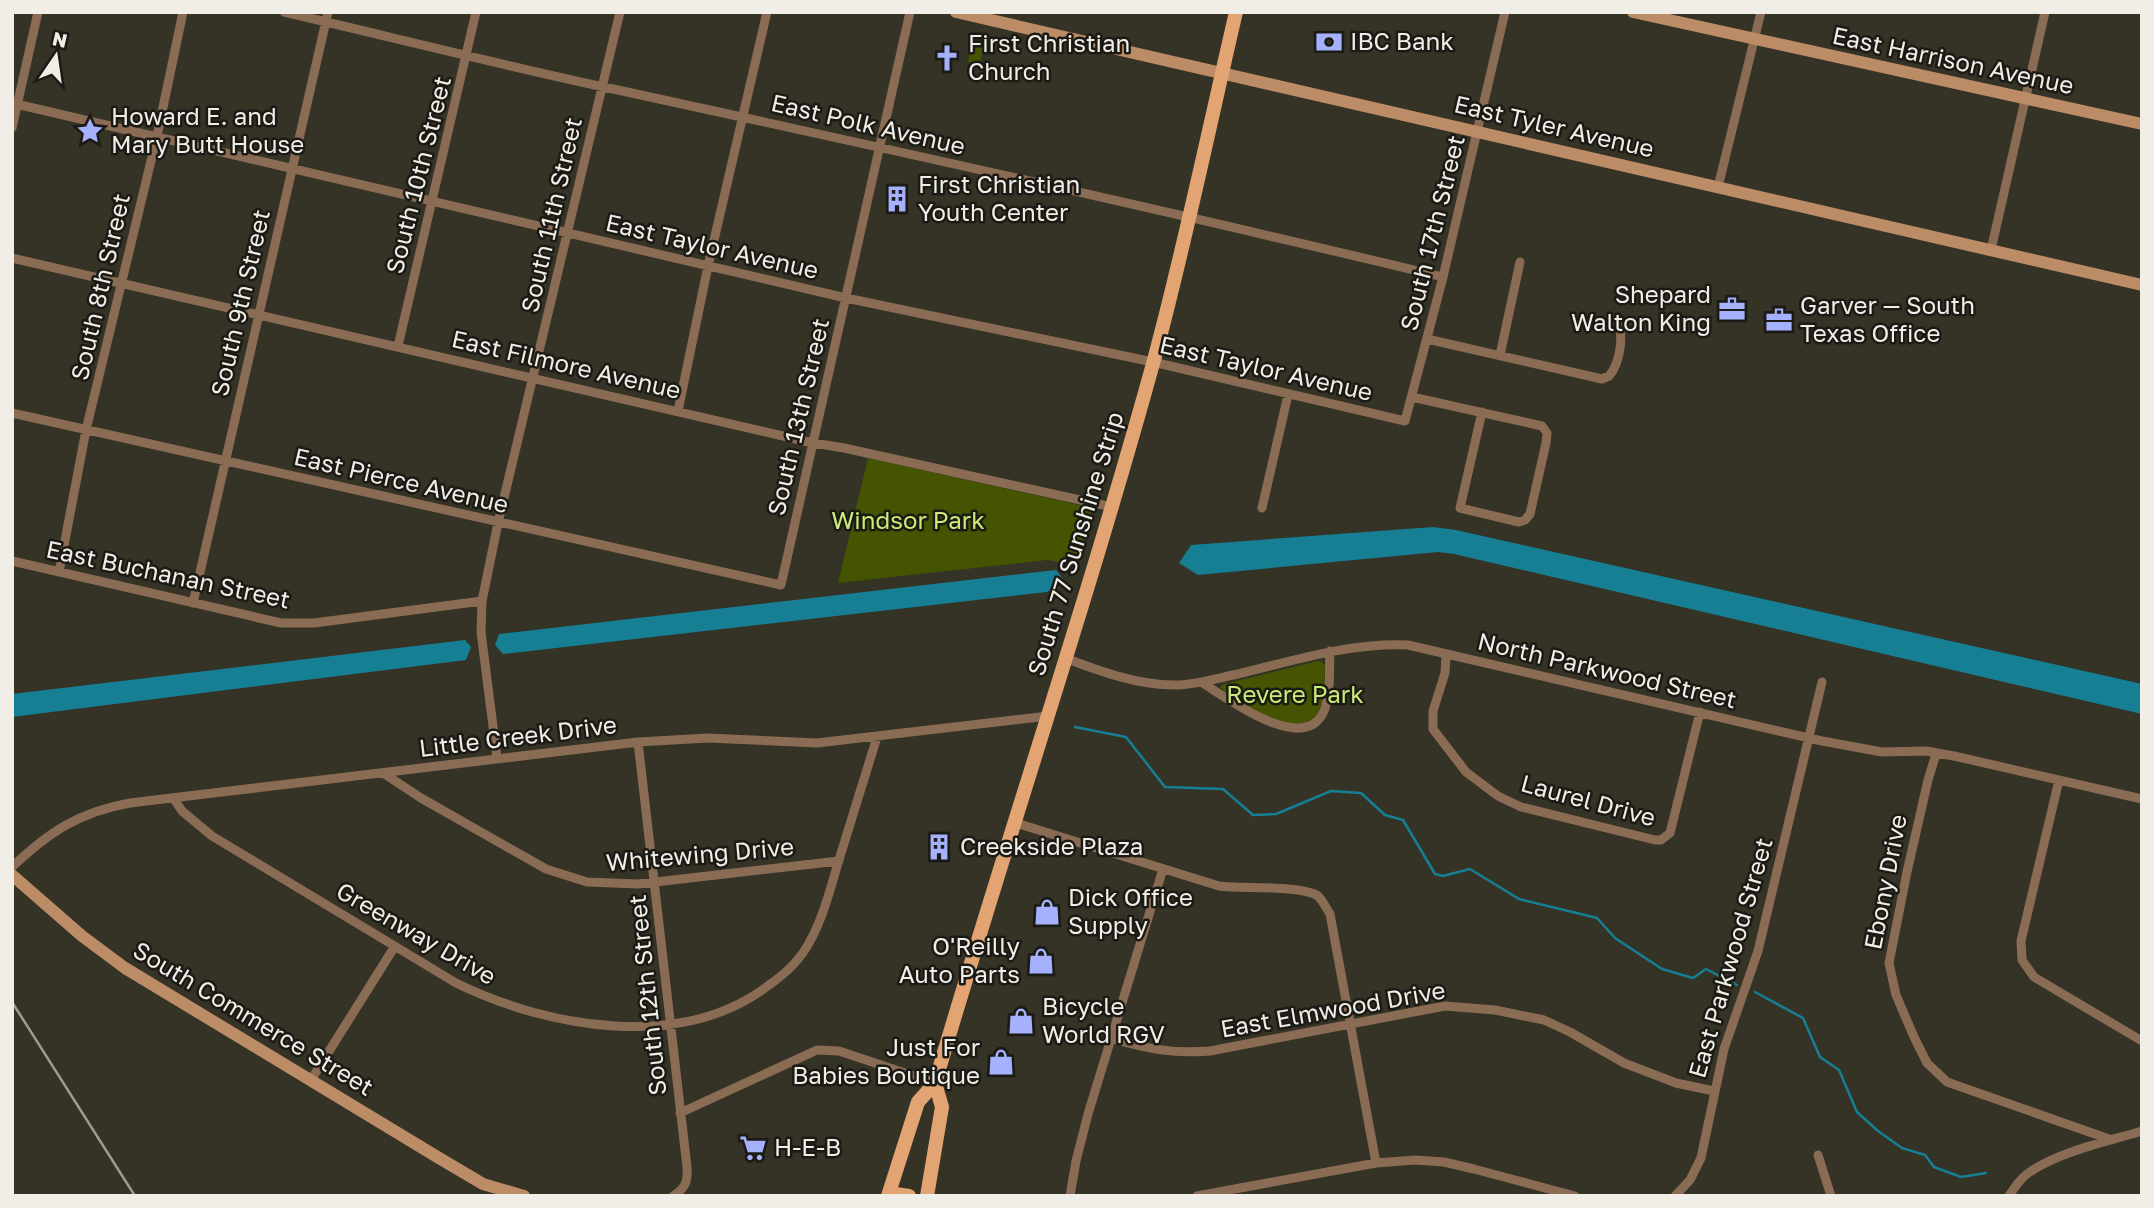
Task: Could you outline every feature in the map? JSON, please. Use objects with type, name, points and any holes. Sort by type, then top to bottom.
[{"type":"main road","name":"East Tyler Avenue","points":[[956,12],[2142,285]]},
{"type":"main road","name":"South 77 Sunshine Strip","points":[[935,1083],[1013,822],[1112,507],[1153,362],[1236,12]]},
{"type":"main road","name":"East Harrison Avenue","points":[[1633,12],[2142,124]]},
{"type":"main road","name":"South Commerce Street","points":[[12,874],[82,936],[125,968],[484,1184],[524,1196]]},
{"type":"main road","points":[[909,1196],[889,1195],[918,1102],[935,1083]]},
{"type":"main road","points":[[927,1196],[942,1107],[935,1083]]},
{"type":"main road","name":"South Commerce Street","points":[[484,1184],[495,1196]]},
{"type":"street","points":[[12,128],[15,104],[38,12]]},
{"type":"street","name":"South 8th Street","points":[[59,572],[86,430],[157,136],[183,12]]},
{"type":"street","name":"East Polk Avenue","points":[[284,12],[327,17],[467,55],[602,87],[1189,216],[1444,277]]},
{"type":"street","name":"South 10th Street","points":[[398,346],[476,12]]},
{"type":"street","name":"South 11th Street","points":[[496,758],[482,650],[482,601],[498,523],[620,12]]},
{"type":"street","points":[[678,411],[708,266],[767,12]]},
{"type":"street","name":"South 13th Street","points":[[781,585],[910,12]]},
{"type":"street","name":"South 17th Street","points":[[1405,421],[1444,277],[1505,12]]},
{"type":"street","points":[[1718,187],[1760,12]]},
{"type":"street","points":[[1991,250],[2045,12]]},
{"type":"street","name":"South 9th Street","points":[[193,603],[327,17]]},
{"type":"street","name":"East Taylor Avenue","points":[[15,104],[846,298],[1153,362],[1405,421]]},
{"type":"street","name":"East Filmore Avenue","points":[[12,258],[813,443],[1112,507]]},
{"type":"street","points":[[1500,355],[1520,262]]},
{"type":"street","points":[[1427,339],[1602,379],[1609,376],[1615,366],[1621,332],[1617,318]]},
{"type":"street","points":[[1262,508],[1288,395]]},
{"type":"street","points":[[1412,397],[1482,412],[1542,426],[1547,433],[1530,514],[1525,520],[1519,522],[1460,508],[1482,412]]},
{"type":"street","name":"East Pierce Avenue","points":[[12,413],[781,585]]},
{"type":"street","name":"East Buchanan Street","points":[[12,561],[281,623],[314,623],[482,601]]},
{"type":"street","name":"North Parkwood Street","points":[[1065,658],[1147,684],[1174,685],[1201,682],[1330,651],[1379,644],[1408,645],[1809,737],[1882,752],[1926,751],[2142,799]]},
{"type":"street","points":[[1201,682],[1268,722],[1284,727],[1300,727],[1316,720],[1325,709],[1330,651]]},
{"type":"street","name":"Laurel Drive","points":[[1446,654],[1445,673],[1433,711],[1433,729],[1466,772],[1498,796],[1521,807],[1655,840],[1666,838],[1673,826],[1700,712]]},
{"type":"street","name":"East Parkwood Street","points":[[1675,1196],[1690,1180],[1701,1158],[1724,1049],[1758,951],[1822,682]]},
{"type":"street","name":"Little Creek Drive","points":[[12,867],[64,825],[88,813],[130,803],[638,742],[708,738],[798,743],[877,737],[1048,716]]},
{"type":"street","name":"Greenway Drive","points":[[174,799],[182,811],[212,836],[473,992],[538,1015],[581,1023],[633,1027],[717,1014],[747,1002],[781,976],[808,945],[820,920],[877,737]]},
{"type":"street","name":"South 12th Street","points":[[638,742],[688,1174],[684,1188],[673,1196]]},
{"type":"street","name":"Ebony Drive","points":[[1937,754],[1928,780],[1889,963],[1896,995],[1914,1037],[1927,1063],[1947,1082],[2112,1140]]},
{"type":"street","name":"Whitewing Drive","points":[[383,773],[498,842],[561,875],[600,884],[626,885],[839,861]]},
{"type":"street","points":[[2059,780],[2021,941],[2022,960],[2034,978],[2142,1041]]},
{"type":"street","points":[[1013,822],[1219,886],[1296,889],[1317,896],[1330,915],[1376,1163]]},
{"type":"street","points":[[1070,1196],[1079,1149],[1163,869]]},
{"type":"street","points":[[311,1080],[395,946]]},
{"type":"street","name":"East Elmwood Drive","points":[[1113,1039],[1153,1050],[1186,1053],[1248,1045],[1445,1006],[1495,1010],[1544,1020],[1624,1063],[1676,1083],[1714,1091]]},
{"type":"street","points":[[680,1113],[817,1050],[839,1051],[935,1083]]},
{"type":"street","points":[[2009,1196],[2027,1174],[2062,1157],[2142,1131]]},
{"type":"street","points":[[1818,1155],[1831,1196]]},
{"type":"street","points":[[1197,1196],[1376,1163],[1415,1160],[1444,1162],[1575,1196]]},
{"type":"green space","points":[[973,43],[984,45],[980,64],[968,62]]},
{"type":"green space","name":"Windsor Park","points":[[868,458],[1092,508],[1075,565],[1047,560],[838,583]]},
{"type":"green space","name":"Revere Park","points":[[1318,661],[1325,666],[1322,704],[1312,719],[1300,723],[1287,723],[1258,712],[1220,687],[1224,684]]},
{"type":"water","points":[[1433,527],[2142,684],[2142,714],[1454,554],[1438,552],[1198,575],[1179,563],[1191,545]]},
{"type":"water","points":[[1056,570],[1063,579],[1047,592],[503,654],[495,645],[499,634]]},
{"type":"water","points":[[465,640],[471,647],[466,660],[12,717],[12,694]]},
{"type":"waterway","points":[[1075,727],[1126,737],[1165,787],[1223,789],[1253,815],[1276,814],[1331,791],[1361,793],[1385,815],[1403,820],[1435,874],[1443,876],[1470,869],[1519,899],[1597,918],[1615,938],[1662,969],[1693,978],[1706,969],[1737,985]]},
{"type":"waterway","points":[[1755,992],[1803,1018],[1820,1057],[1839,1070],[1857,1112],[1878,1131],[1902,1148],[1925,1155],[1934,1167],[1961,1177],[1986,1173]]},
{"type":"railway","points":[[12,1002],[135,1196]]},
{"type":"place","name":"IBC Bank","points":[[1329,42]]},
{"type":"place","name":"First Christian Church","points":[[947,58]]},
{"type":"place","name":"Howard E. and Mary Butt House","points":[[90,131]]},
{"type":"place","name":"First Christian Youth Center","points":[[897,199]]},
{"type":"place","name":"Shepard Walton King","points":[[1732,309]]},
{"type":"place","name":"Garver — South Texas Office","points":[[1779,320]]},
{"type":"place","name":"Creekside Plaza","points":[[939,847]]},
{"type":"place","name":"Dick Office Supply","points":[[1047,912]]},
{"type":"place","name":"O'Reilly Auto Parts","points":[[1041,961]]},
{"type":"place","name":"Bicycle World RGV","points":[[1021,1021]]},
{"type":"place","name":"Just For Babies Boutique","points":[[1001,1062]]},
{"type":"place","name":"H-E-B","points":[[753,1148]]}]
